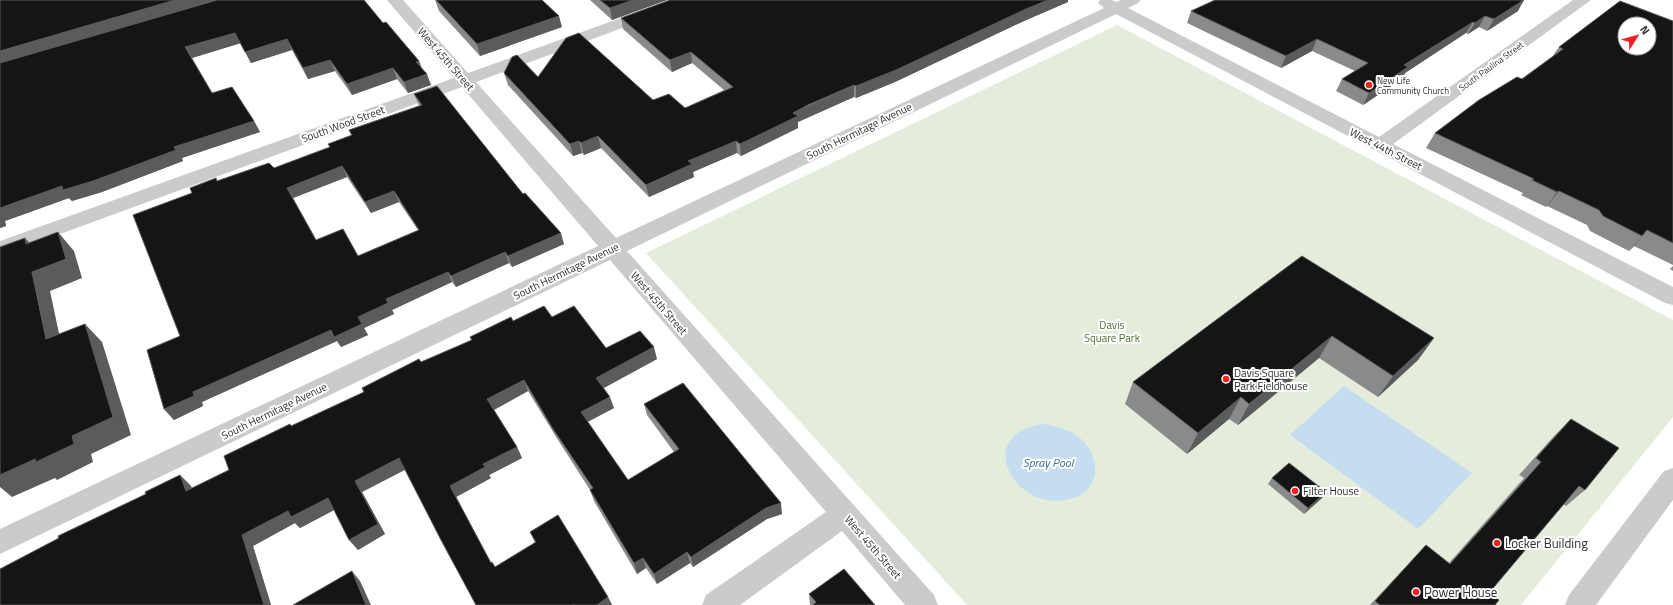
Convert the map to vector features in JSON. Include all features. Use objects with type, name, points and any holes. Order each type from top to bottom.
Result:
[{"type":"street","name":"West 45th Street","points":[[395,0],[924,605]]},
{"type":"street","name":"South Wood Street","points":[[0,249],[685,0]]},
{"type":"street","name":"South Paulina Street","points":[[1380,145],[1583,0]]},
{"type":"street","name":"West 44th Street","points":[[1116,3],[1380,145],[1673,297]]},
{"type":"street","name":"South Hermitage Avenue","points":[[0,542],[613,249],[1116,3]]},
{"type":"street","points":[[1579,605],[1673,479]]},
{"type":"street","points":[[716,605],[844,514]]},
{"type":"green space","name":"Davis Square Park","points":[[1117,25],[1673,320],[1673,417],[1521,605],[967,605],[646,253]]},
{"type":"water","points":[[1344,386],[1472,473],[1418,529],[1290,435]]},
{"type":"water","name":"Spray Pool","points":[[1045,424],[1073,433],[1081,439],[1092,454],[1095,471],[1094,479],[1084,493],[1076,497],[1055,501],[1035,496],[1020,486],[1010,472],[1005,457],[1009,442],[1022,430]]},
{"type":"building","points":[[0,0],[175,0],[0,51]]},
{"type":"building","points":[[217,0],[364,0],[383,23],[386,22],[419,61],[416,62],[427,74],[404,82],[393,68],[347,84],[330,60],[303,68],[287,39],[245,52],[235,33],[185,47],[212,93],[232,87],[254,121],[174,147],[176,150],[93,181],[63,190],[62,186],[0,208],[0,63]]},
{"type":"building","points":[[436,0],[542,0],[559,16],[477,44]]},
{"type":"building","points":[[600,0],[633,0],[610,8]]},
{"type":"building","points":[[670,0],[1048,0],[896,70],[856,86],[854,85],[808,105],[793,113],[798,116],[740,144],[736,141],[688,161],[692,164],[646,185],[598,136],[581,143],[579,141],[570,144],[504,73],[512,57],[517,55],[538,77],[566,38],[579,33],[653,100],[669,94],[685,108],[733,87],[691,52],[670,60],[621,18]]},
{"type":"building","points":[[1215,0],[1524,0],[1494,19],[1485,16],[1475,23],[1473,22],[1404,65],[1408,67],[1369,93],[1342,79],[1368,63],[1317,39],[1286,56],[1191,11]]},
{"type":"building","points":[[1620,1],[1673,21],[1673,243],[1647,230],[1642,236],[1603,216],[1599,210],[1559,191],[1557,192],[1532,180],[1534,179],[1435,133],[1479,100],[1517,77],[1522,79],[1563,49],[1559,47]]},
{"type":"building","points":[[437,86],[523,194],[525,193],[561,233],[508,256],[505,252],[451,276],[448,272],[386,299],[388,303],[358,317],[362,324],[334,337],[331,330],[193,392],[194,396],[164,409],[147,350],[180,336],[133,215],[192,193],[190,188],[216,178],[217,181],[269,163],[274,168],[330,147],[328,144],[352,135],[349,130],[422,105],[414,94]],"holes":[[[342,166],[365,202],[394,191],[419,230],[358,256],[343,229],[316,240],[287,188]]]},
{"type":"building","points":[[58,232],[66,259],[32,272],[46,339],[85,324],[113,417],[72,436],[74,444],[36,462],[35,459],[0,475],[0,247],[25,238],[26,244]]},
{"type":"building","name":"Davis Square Park Fieldhouse","points":[[1302,256],[1434,338],[1393,376],[1332,336],[1249,404],[1241,397],[1198,433],[1133,382]]},
{"type":"building","points":[[544,306],[552,317],[574,306],[606,348],[640,331],[654,347],[596,378],[610,397],[581,412],[628,480],[679,449],[644,404],[683,383],[781,503],[766,508],[691,557],[687,552],[654,574],[643,558],[634,563],[590,490],[593,488],[553,429],[524,380],[487,399],[517,447],[483,464],[485,467],[450,486],[491,563],[492,562],[495,567],[536,542],[530,532],[558,515],[608,597],[597,605],[476,605],[399,458],[355,481],[378,524],[349,540],[328,498],[291,517],[288,511],[242,535],[264,605],[0,605],[0,569],[59,538],[58,536],[146,494],[145,492],[180,475],[186,491],[229,470],[224,456],[290,424],[291,426],[364,392],[362,388],[419,359],[421,362],[472,340],[470,337],[511,317],[513,321]]},
{"type":"building","name":"Locker Building","points":[[1571,419],[1619,448],[1585,490],[1579,486],[1489,593],[1499,600],[1495,605],[1380,605],[1375,601],[1426,545],[1450,564],[1541,462],[1536,458]]},
{"type":"building","name":"Filter House","points":[[1289,463],[1326,492],[1308,508],[1272,478]]},
{"type":"building","points":[[844,569],[875,605],[813,605],[816,602],[809,594]]},
{"type":"building","points":[[352,571],[366,605],[293,605]]},
{"type":"place","name":"New Life Community Church","points":[[1369,85]]},
{"type":"place","name":"Davis Square Park Fieldhouse","points":[[1226,379]]},
{"type":"place","name":"Filter House","points":[[1295,491]]},
{"type":"place","name":"Locker Building","points":[[1497,543]]},
{"type":"place","name":"Power House","points":[[1416,592]]}]
